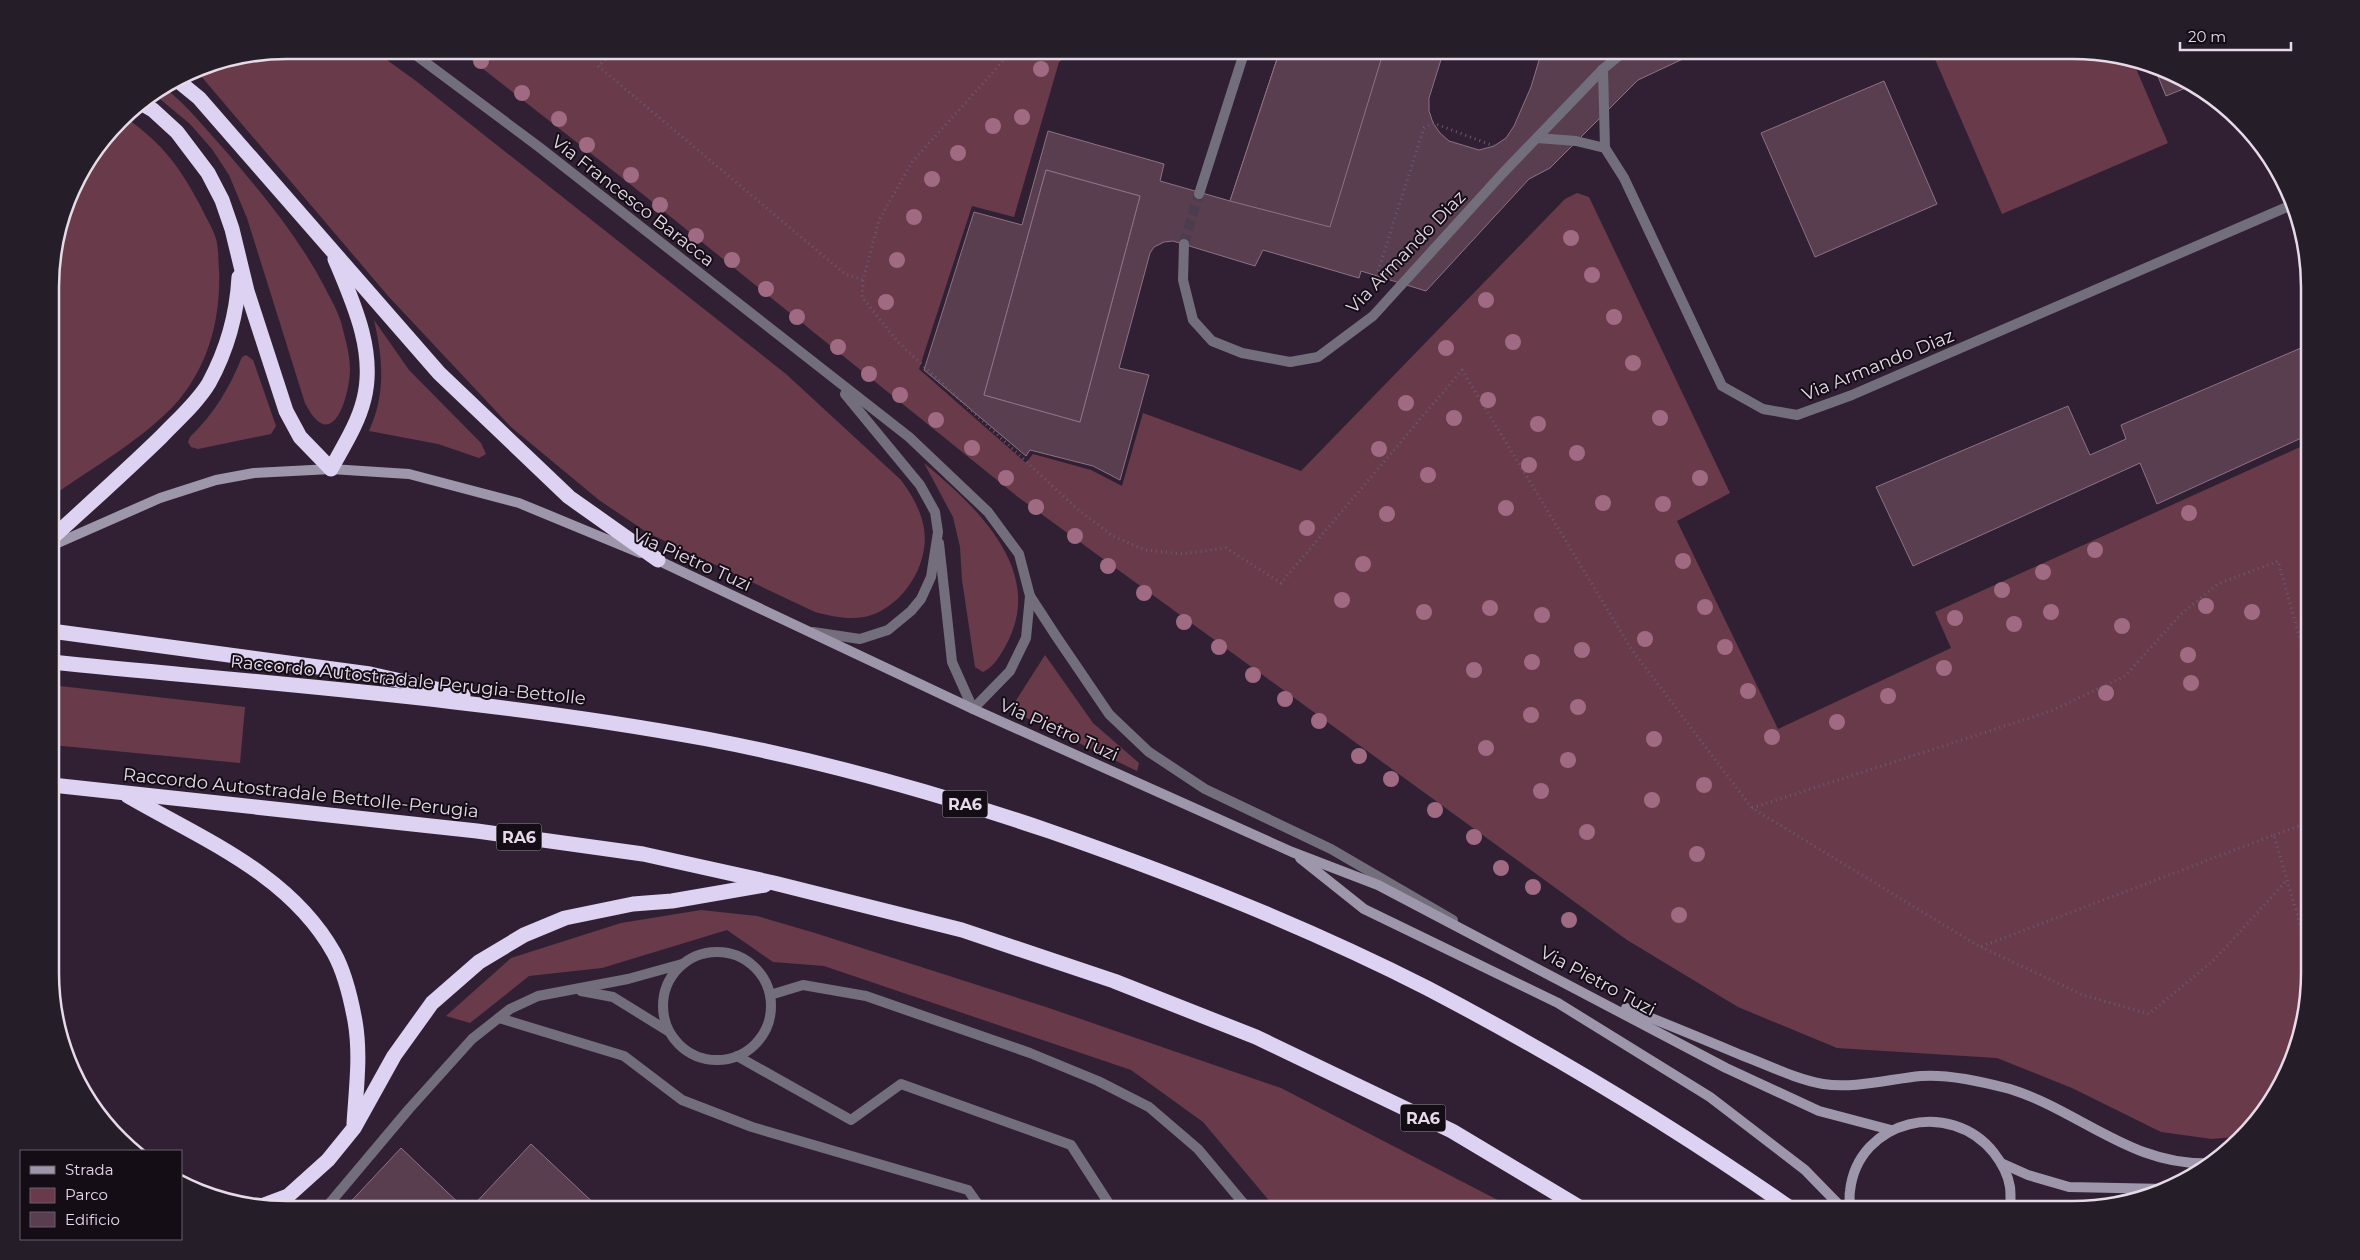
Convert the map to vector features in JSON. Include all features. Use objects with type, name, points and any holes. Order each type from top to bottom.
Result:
[{"type":"highway","points":[[182,84],[199,98],[439,373],[570,497],[658,560]]},
{"type":"highway","points":[[147,107],[177,132],[208,173],[222,200],[247,290],[286,411],[300,437],[331,469],[351,433],[364,399],[367,372],[363,334],[329,246]]},
{"type":"highway","points":[[59,531],[156,442],[187,410],[208,384],[226,347],[234,318],[239,260]]},
{"type":"highway","points":[[59,632],[370,674],[530,710]]},
{"type":"highway","name":"Raccordo Autostradale Perugia-Bettolle","points":[[59,663],[530,710],[710,740],[858,772],[992,812],[1116,854],[1218,894],[1425,987],[1652,1117],[1779,1201]]},
{"type":"highway","name":"Raccordo Autostradale Bettolle-Perugia","points":[[59,786],[477,830],[642,854],[774,883],[962,930],[1114,981],[1256,1037],[1452,1132],[1569,1201]]},
{"type":"highway","points":[[124,793],[248,864],[288,896],[315,925],[334,953],[346,982],[355,1023],[357,1066],[354,1128]]},
{"type":"highway","points":[[273,1201],[288,1196],[328,1160],[354,1128],[394,1056],[432,1004],[479,962],[524,935],[565,918],[633,904],[672,901],[774,883]]},
{"type":"main road","name":"Via Pietro Tuzi","points":[[59,542],[160,498],[216,480],[254,473],[331,469],[409,474],[519,503],[658,560],[973,709],[1292,852],[1378,885],[1576,987],[1726,1068],[1819,1111],[1891,1130]]},
{"type":"main road","name":"Via Pietro Tuzi","points":[[1292,852],[1364,909],[1558,1003],[1710,1097],[1805,1170],[1835,1201]]},
{"type":"main road","points":[[1576,987],[1784,1072],[1824,1084],[1876,1083],[1922,1076],[1970,1080],[2011,1090],[2058,1110],[2120,1144],[2158,1158],[2200,1163]]},
{"type":"main road","points":[[1850,1201],[1850,1190],[1857,1166],[1871,1145],[1891,1130],[1915,1122],[1940,1121],[1965,1128],[1986,1142],[2002,1163],[2010,1186],[2010,1201]]},
{"type":"main road","points":[[2002,1163],[2028,1175],[2069,1187],[2147,1189]]},
{"type":"street","name":"Via Francesco Baracca","points":[[421,59],[539,147],[833,380]]},
{"type":"street","points":[[1199,194],[1242,59]]},
{"type":"street","name":"Via Armando Diaz","points":[[1184,244],[1183,280],[1193,320],[1212,341],[1242,353],[1290,362],[1318,357],[1373,316],[1537,138],[1603,69],[1615,59]]},
{"type":"street","points":[[1537,138],[1576,141],[1605,148],[1603,69]]},
{"type":"street","name":"Via Armando Diaz","points":[[1605,148],[1624,178],[1722,386],[1763,409],[1797,415],[1852,395],[2287,207]]},
{"type":"street","points":[[833,380],[920,485],[935,512],[952,662],[973,709],[1010,671],[1026,638],[1030,596]]},
{"type":"street","points":[[833,380],[908,437],[988,512],[1018,554],[1030,596],[1109,714],[1148,752],[1204,789],[1331,849],[1515,955]]},
{"type":"street","points":[[809,632],[860,639],[888,630],[911,611],[921,599],[931,577],[938,532]]},
{"type":"street","points":[[332,1201],[409,1109],[472,1039],[510,1009],[538,996],[628,979],[682,964],[698,955],[716,951],[734,954],[751,964],[763,977],[770,995],[771,1012],[766,1029],[756,1043],[737,1056],[726,1060],[709,1060],[693,1054],[678,1045],[668,1031],[662,1014],[663,996],[670,978],[682,964]]},
{"type":"street","points":[[770,995],[803,985],[866,996],[1030,1053],[1098,1081],[1149,1107],[1198,1149],[1241,1201]]},
{"type":"street","points":[[575,990],[613,997],[668,1031]]},
{"type":"street","points":[[498,1018],[624,1056],[682,1100],[752,1127],[968,1190],[976,1201]]},
{"type":"street","points":[[737,1056],[851,1120],[900,1084],[1071,1145],[1107,1201]]},
{"type":"path","points":[[606,59],[598,66],[845,274],[863,280]]},
{"type":"path","points":[[1005,59],[912,162],[879,220],[863,280],[862,297],[898,343],[1076,508],[1113,536],[1145,550],[1163,552],[1182,554],[1226,548],[1281,583],[1462,370],[1632,650],[1752,808],[1980,947],[2083,995],[2149,1014],[2215,959],[2287,879]]},
{"type":"path","points":[[1377,276],[1424,128],[1433,123],[1494,146]]},
{"type":"path","points":[[1752,808],[2041,714],[2125,676],[2181,614],[2218,584],[2278,561],[2301,643]]},
{"type":"path","points":[[1980,947],[2301,825]]},
{"type":"path","points":[[2274,835],[2301,928]]},
{"type":"green space","points":[[272,59],[385,59],[416,81],[786,374],[901,480],[916,503],[923,522],[925,543],[917,571],[901,596],[890,605],[877,613],[864,617],[846,618],[815,612],[648,533],[599,500],[511,427],[389,297],[201,76],[243,63]]},
{"type":"green space","points":[[470,59],[1063,59],[1059,62],[1014,217],[972,206],[919,369],[1026,463],[1033,454],[1091,470],[1122,486],[1143,413],[1301,471],[1565,199],[1577,193],[1589,197],[1730,493],[1677,521],[1778,729],[1951,648],[1935,612],[2301,447],[2301,988],[2297,1017],[2289,1046],[2271,1087],[2254,1112],[2231,1137],[2212,1139],[2161,1132],[2072,1088],[1997,1058],[1837,1048],[1738,1007],[1627,940],[1018,497],[630,184]]},
{"type":"green space","points":[[1935,59],[2088,59],[2136,68],[2168,143],[2002,214]]},
{"type":"green space","points":[[169,92],[183,104],[230,156],[292,234],[335,307],[346,340],[350,370],[349,382],[342,407],[337,417],[330,423],[323,424],[314,418],[305,403],[247,218],[229,175],[212,149],[190,124],[159,98]]},
{"type":"green space","points":[[131,121],[161,147],[170,158],[202,209],[217,244],[219,288],[218,305],[211,339],[198,372],[189,387],[164,415],[134,441],[59,492],[59,272],[63,243],[76,200],[89,173],[106,148]]},
{"type":"green space","points":[[374,320],[409,370],[481,443],[486,454],[479,458],[438,444],[369,431],[378,404],[381,376],[381,363]]},
{"type":"green space","points":[[246,355],[253,360],[276,426],[271,434],[198,449],[191,447],[188,442],[190,437],[214,409],[227,389],[242,357]]},
{"type":"green space","points":[[924,463],[963,497],[981,517],[997,539],[1010,562],[1017,586],[1018,611],[1010,637],[996,661],[983,672],[975,667],[962,580],[960,547],[953,517]]},
{"type":"green space","points":[[1045,655],[1093,723],[1139,763],[1137,771],[1008,709],[1015,702]]},
{"type":"green space","points":[[59,686],[245,707],[240,763],[59,746]]},
{"type":"green space","points":[[701,910],[757,916],[815,933],[1046,1007],[1281,1088],[1500,1201],[1269,1201],[1203,1122],[1131,1070],[824,966],[773,962],[727,930],[602,968],[529,976],[470,1023],[446,1016],[511,958],[621,923]]},
{"type":"building","points":[[1277,59],[1441,59],[1429,98],[1429,111],[1433,123],[1449,141],[1479,150],[1494,146],[1506,138],[1514,126],[1531,87],[1539,59],[1683,59],[1638,80],[1550,168],[1529,179],[1426,291],[1361,271],[1359,278],[1263,250],[1255,266],[1173,241],[1164,242],[1154,247],[1150,253],[1119,368],[1149,375],[1120,480],[1093,466],[1030,450],[1026,456],[924,370],[974,212],[1022,225],[1048,131],[1164,164],[1160,181],[1230,201]],"holes":[[[1046,170],[1140,196],[1080,422],[984,395]]]},
{"type":"building","points":[[1277,59],[1381,59],[1330,227],[1230,201]]},
{"type":"building","points":[[2157,75],[2185,88],[2166,96]]},
{"type":"building","points":[[1884,81],[1937,204],[1815,257],[1761,133]]},
{"type":"building","points":[[1046,170],[1140,196],[1080,422],[984,395]]},
{"type":"building","points":[[2301,348],[2301,438],[2157,504],[2140,463],[1913,566],[1876,487],[2068,406],[2090,455],[2126,439],[2121,425]]},
{"type":"building","points":[[531,1144],[591,1201],[477,1201]]},
{"type":"building","points":[[401,1148],[457,1201],[351,1201]]},
{"type":"tunnel","points":[[1184,244],[1199,194]]}]
